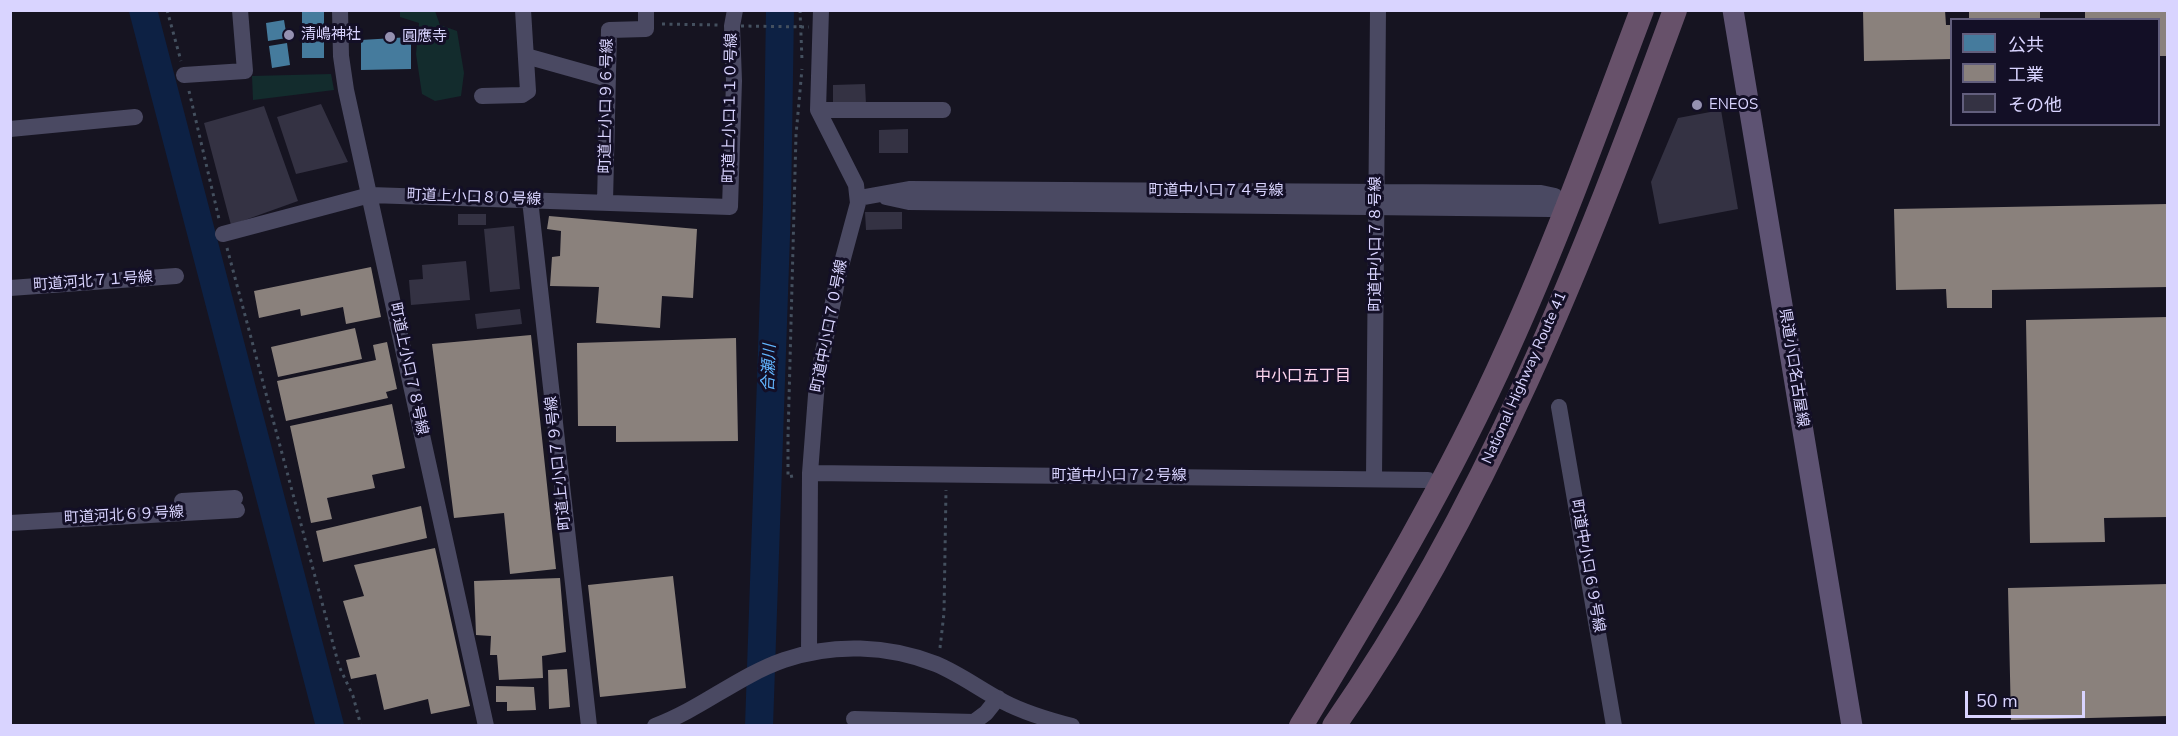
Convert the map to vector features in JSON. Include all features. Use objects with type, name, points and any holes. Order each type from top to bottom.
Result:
[{"type":"highway","name":"National Highway Route 41","points":[[1301,726],[1416,533],[1498,370],[1549,255],[1642,10]]},
{"type":"highway","name":"National Highway Route 41","points":[[1334,726],[1422,586],[1497,444],[1578,261],[1675,10]]},
{"type":"main road","name":"県道小口名古屋線","points":[[1733,10],[1852,726]]},
{"type":"street","points":[[184,75],[245,71],[240,10]]},
{"type":"street","name":"町道上小口７８号線","points":[[340,10],[342,67],[486,726]]},
{"type":"street","points":[[482,96],[522,95],[528,91],[523,10]]},
{"type":"street","points":[[821,10],[818,110],[856,185],[859,198]]},
{"type":"street","name":"町道中小口７８号線","points":[[1374,478],[1378,10]]},
{"type":"street","name":"町道上小口９６号線","points":[[605,202],[609,30],[646,29],[646,17]]},
{"type":"street","name":"町道上小口１１０号線","points":[[730,207],[736,21]]},
{"type":"street","points":[[525,56],[608,79]]},
{"type":"street","points":[[818,110],[943,110]]},
{"type":"street","points":[[10,129],[135,117]]},
{"type":"street","name":"町道上小口８０号線","points":[[223,234],[370,195],[730,207]]},
{"type":"street","name":"町道中小口７４号線","points":[[859,198],[876,195],[909,202],[1376,199],[1553,203]]},
{"type":"street","name":"町道中小口７０号線","points":[[809,653],[810,473],[817,382],[838,277],[859,198]]},
{"type":"street","name":"町道上小口７９号線","points":[[530,200],[589,726]]},
{"type":"street","name":"町道河北７１号線","points":[[10,288],[177,276]]},
{"type":"street","name":"町道中小口６９号線","points":[[1559,406],[1614,726]]},
{"type":"street","name":"町道中小口７２号線","points":[[810,473],[1428,480]]},
{"type":"street","name":"町道河北６９号線","points":[[10,512],[236,504],[10,523]]},
{"type":"street","points":[[655,726],[702,704],[785,659],[809,653],[852,648],[875,649],[936,664],[998,698],[1040,717],[1072,726]]},
{"type":"street","points":[[854,719],[974,722],[986,713],[998,698]]},
{"type":"path","points":[[167,10],[223,234],[339,666],[353,696],[361,726]]},
{"type":"path","points":[[800,10],[802,64],[796,135],[788,477],[810,473]]},
{"type":"path","points":[[646,17],[809,27]]},
{"type":"path","points":[[936,664],[944,613],[947,475]]},
{"type":"green space","points":[[400,11],[435,11],[440,25],[457,31],[464,73],[461,96],[435,101],[422,94],[416,54],[419,23],[400,17]]},
{"type":"green space","points":[[331,74],[334,90],[253,100],[252,76]]},
{"type":"building: 公共","points":[[302,10],[324,10],[324,58],[302,58]]},
{"type":"building: 公共","points":[[284,20],[287,38],[268,41],[266,23]]},
{"type":"building: 公共","points":[[411,37],[411,69],[361,70],[361,40]]},
{"type":"building: 公共","points":[[287,43],[290,65],[272,68],[269,46]]},
{"type":"building: 工業","points":[[1863,10],[1945,10],[1946,25],[1950,25],[1950,59],[1864,61]]},
{"type":"building: 工業","points":[[1969,10],[2040,10],[2040,18],[1969,18]]},
{"type":"building: 工業","points":[[2085,10],[2168,10],[2168,56],[2160,56],[2160,18],[2085,18]]},
{"type":"building: 工業","points":[[2168,204],[2168,287],[1992,290],[1992,308],[1947,308],[1946,289],[1896,290],[1894,209]]},
{"type":"building: 工業","points":[[549,216],[697,229],[693,298],[662,296],[660,328],[596,323],[599,287],[550,286],[552,257],[560,256],[561,231],[547,229]]},
{"type":"building: 工業","points":[[371,267],[381,317],[346,324],[343,307],[301,316],[300,309],[259,318],[254,291]]},
{"type":"building: 工業","points":[[2168,317],[2168,517],[2104,518],[2105,542],[2030,543],[2026,320]]},
{"type":"building: 工業","points":[[355,328],[362,359],[278,377],[271,347]]},
{"type":"building: 工業","points":[[531,335],[556,569],[510,574],[504,513],[454,518],[432,344]]},
{"type":"building: 工業","points":[[736,338],[738,441],[616,442],[616,426],[578,426],[577,343]]},
{"type":"building: 工業","points":[[387,342],[397,389],[386,392],[388,398],[286,421],[277,381],[376,360],[373,345]]},
{"type":"building: 工業","points":[[392,404],[405,468],[372,475],[375,488],[327,498],[332,519],[311,523],[290,426]]},
{"type":"building: 工業","points":[[421,506],[427,538],[323,562],[316,531]]},
{"type":"building: 工業","points":[[435,548],[470,706],[431,714],[428,699],[384,710],[376,674],[351,679],[346,660],[360,657],[343,601],[364,596],[354,565]]},
{"type":"building: 工業","points":[[673,576],[686,688],[600,697],[588,585]]},
{"type":"building: 工業","points":[[560,578],[566,652],[542,656],[543,678],[499,680],[497,655],[490,655],[491,636],[476,635],[474,581]]},
{"type":"building: 工業","points":[[2168,584],[2168,716],[2011,720],[2008,588]]},
{"type":"building: 工業","points":[[567,669],[570,707],[549,709],[548,670]]},
{"type":"building: 工業","points":[[496,686],[534,687],[536,710],[507,711],[507,702],[496,702]]},
{"type":"building: その他","points":[[865,84],[866,104],[833,105],[833,85]]},
{"type":"building: その他","points":[[321,104],[348,162],[296,174],[277,117]]},
{"type":"building: その他","points":[[264,106],[298,201],[231,225],[204,123]]},
{"type":"building: その他","points":[[1721,110],[1738,209],[1659,224],[1651,182],[1678,118]]},
{"type":"building: その他","points":[[908,129],[908,153],[879,153],[879,130]]},
{"type":"building: その他","points":[[865,212],[902,212],[902,229],[866,230]]},
{"type":"building: その他","points":[[458,214],[486,214],[486,225],[458,225]]},
{"type":"building: その他","points":[[514,226],[520,289],[490,292],[484,229]]},
{"type":"building: その他","points":[[466,261],[470,300],[411,305],[409,280],[423,279],[422,265]]},
{"type":"building: その他","points":[[520,309],[522,324],[477,329],[475,314]]},
{"type":"waterway","points":[[143,10],[330,726]]},
{"type":"waterway","name":"合瀬川","points":[[759,726],[777,207],[780,10]]},
{"type":"place","name":"清嶋神社","points":[[289,35]]},
{"type":"place","name":"圓應寺","points":[[390,37]]},
{"type":"place","name":"ENEOS","points":[[1697,105]]},
{"type":"district","name":"中小口五丁目","points":[[1303,377]]}]
